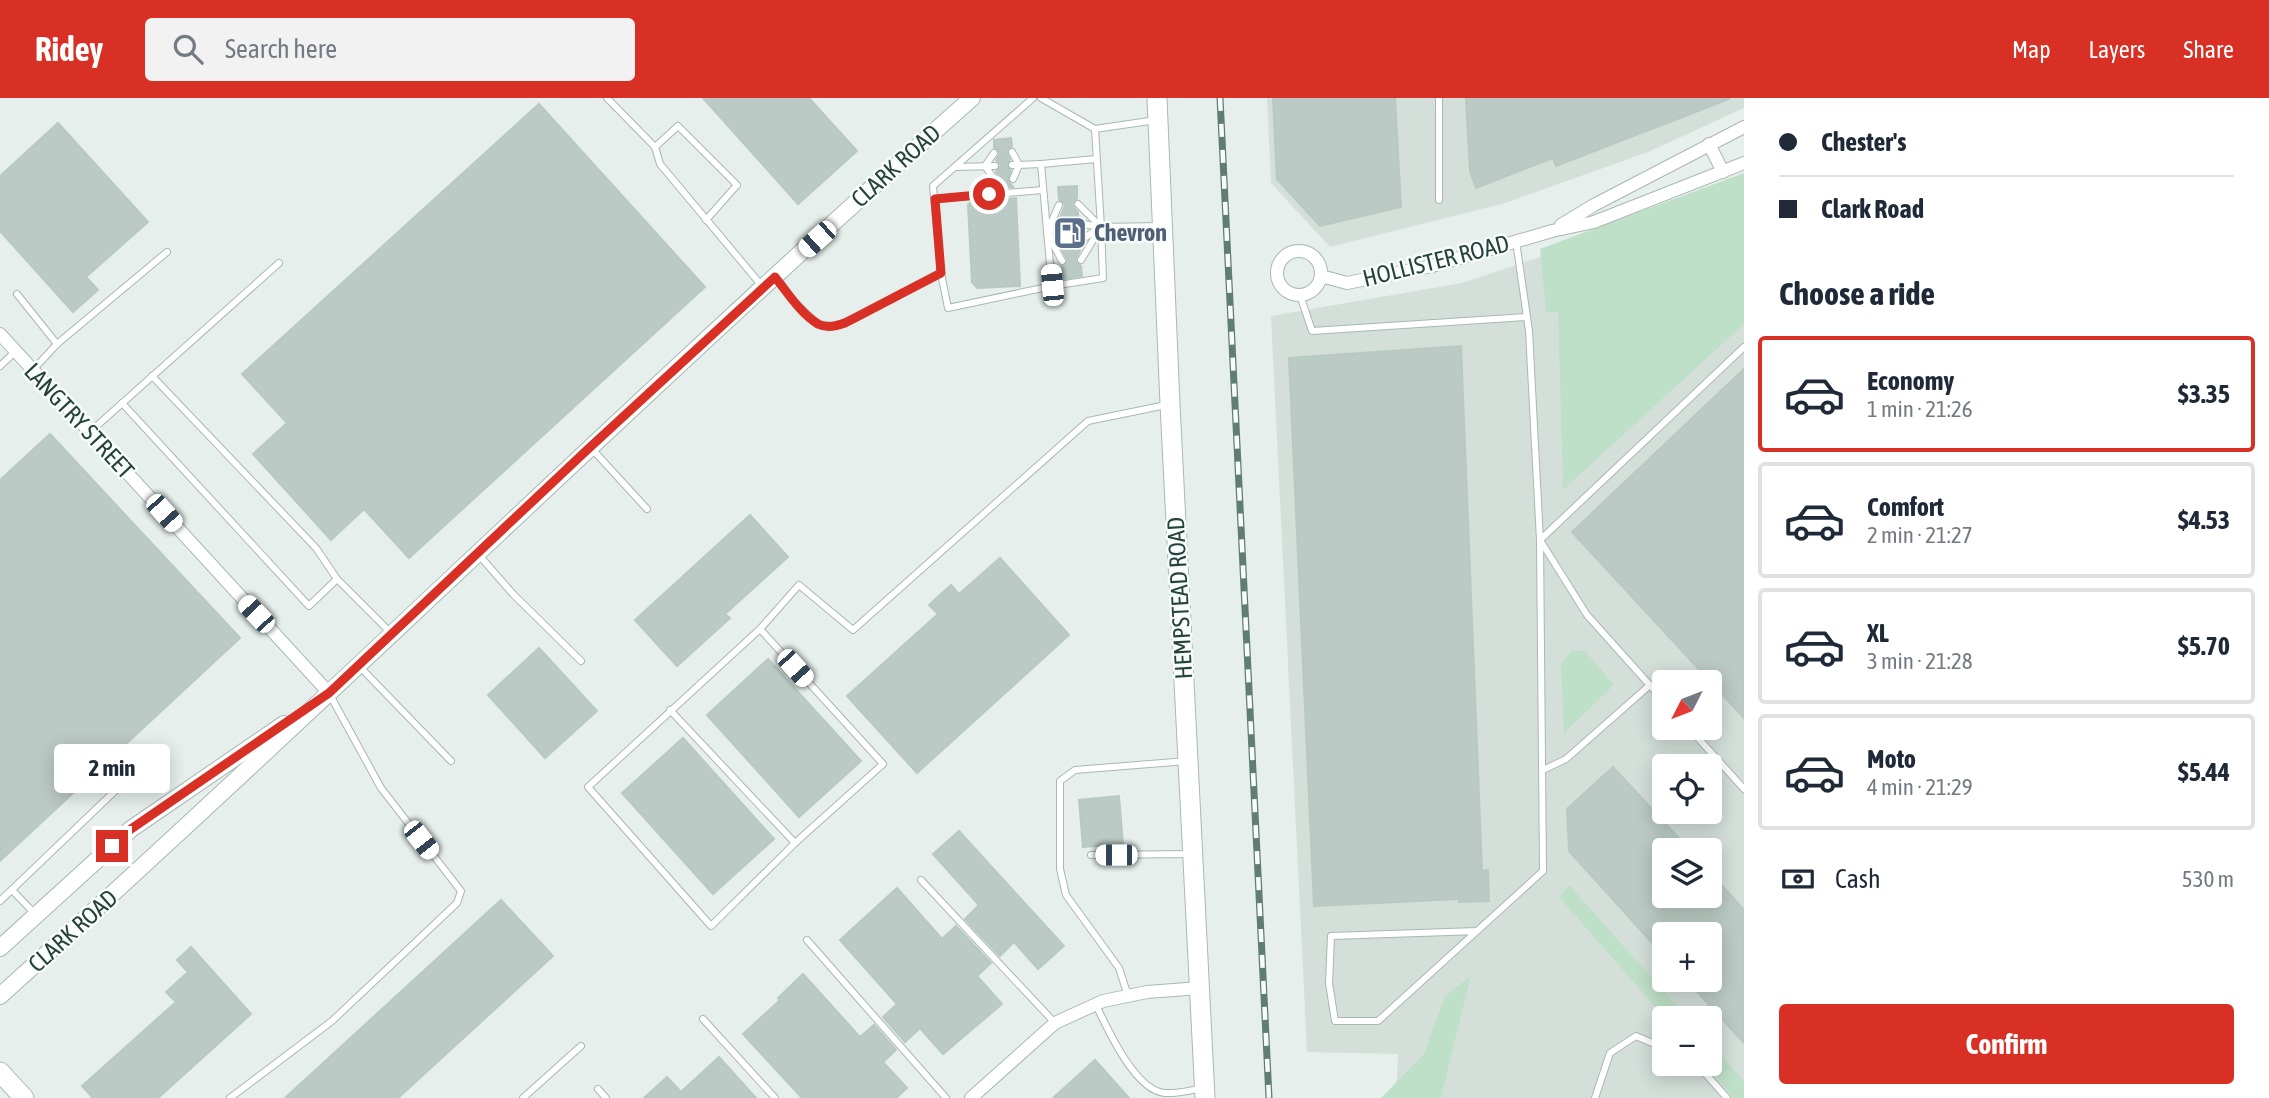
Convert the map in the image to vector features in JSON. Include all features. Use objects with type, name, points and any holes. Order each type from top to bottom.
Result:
[{"type":"main road","name":"HEMPSTEAD ROAD","points":[[1157,98],[1205,1093]]},
{"type":"main road","points":[[0,1072],[24,1098]]},
{"type":"street","name":"CLARK ROAD","points":[[0,996],[155,856],[590,447],[972,98]]},
{"type":"street","name":"HOLLISTER ROAD","points":[[1552,231],[1594,205],[1744,127]]},
{"type":"street","points":[[1709,144],[1723,172]]},
{"type":"street","name":"HOLLISTER ROAD","points":[[1321,276],[1347,283],[1432,265],[1594,222],[1744,163]]},
{"type":"street","points":[[1294,252],[1308,253],[1318,262],[1321,276],[1314,289],[1300,295],[1293,294],[1281,285],[1277,271],[1283,259],[1294,252]]},
{"type":"street","name":"LANGTRY STREET","points":[[0,334],[329,693]]},
{"type":"street","name":"CLARK ROAD","points":[[0,948],[131,829],[329,693]]},
{"type":"street","points":[[971,1098],[1055,1023],[1096,1005],[1128,996],[1166,989],[1200,988]]},
{"type":"lane","points":[[607,98],[655,147],[660,164],[706,220],[819,325],[835,326],[856,318],[941,273]]},
{"type":"lane","points":[[1033,98],[933,186],[941,273],[948,308],[1052,285],[1103,278],[1095,129]]},
{"type":"lane","points":[[1041,98],[1095,129],[1158,120]]},
{"type":"lane","points":[[1439,98],[1439,200]]},
{"type":"lane","points":[[655,147],[678,126],[737,185],[706,220]]},
{"type":"lane","points":[[1012,152],[1016,165],[1013,179]]},
{"type":"lane","points":[[985,166],[995,153]]},
{"type":"lane","points":[[1016,165],[1096,159]]},
{"type":"lane","points":[[1041,164],[1052,285]]},
{"type":"lane","points":[[985,166],[995,180]]},
{"type":"lane","points":[[955,167],[995,166]]},
{"type":"lane","points":[[935,199],[1043,190]]},
{"type":"lane","points":[[1078,204],[1101,227]]},
{"type":"lane","points":[[1047,232],[1059,205]]},
{"type":"lane","points":[[1079,223],[1101,227],[1162,226]]},
{"type":"lane","points":[[1047,232],[1060,224]]},
{"type":"lane","points":[[1080,241],[1101,227]]},
{"type":"lane","points":[[1081,260],[1101,227]]},
{"type":"lane","points":[[1047,232],[1061,242]]},
{"type":"lane","points":[[1047,232],[1062,261]]},
{"type":"lane","points":[[1477,931],[1331,936],[1329,983],[1335,1021],[1378,1021],[1477,931],[1543,871],[1540,540],[1527,317],[1516,241]]},
{"type":"lane","points":[[33,370],[57,344],[167,252]]},
{"type":"lane","points":[[90,432],[279,263]]},
{"type":"lane","points":[[17,294],[57,344]]},
{"type":"lane","points":[[1300,295],[1312,331],[1527,317]]},
{"type":"lane","points":[[1540,540],[1744,347]]},
{"type":"lane","points":[[0,366],[16,351]]},
{"type":"lane","points":[[152,376],[316,548],[337,579],[392,634]]},
{"type":"lane","points":[[122,403],[309,606],[337,579]]},
{"type":"lane","points":[[760,629],[883,764],[795,843],[711,926],[588,787],[760,629],[799,585],[853,630],[1088,421],[1170,404]]},
{"type":"lane","points":[[590,447],[647,509]]},
{"type":"lane","points":[[1540,540],[1587,615],[1652,687]]},
{"type":"lane","points":[[478,554],[513,594],[581,661]]},
{"type":"lane","points":[[358,666],[451,761]]},
{"type":"lane","points":[[1542,770],[1566,759],[1650,685]]},
{"type":"lane","points":[[230,1098],[332,1021],[457,903],[461,891],[381,788],[329,693]]},
{"type":"lane","points":[[670,710],[795,843]]},
{"type":"lane","points":[[1700,740],[1744,789]]},
{"type":"lane","points":[[1128,996],[1119,968],[1066,895],[1060,869],[1060,781],[1075,770],[1188,761]]},
{"type":"lane","points":[[0,901],[117,789]]},
{"type":"lane","points":[[1091,855],[1193,854]]},
{"type":"lane","points":[[921,880],[1055,1023]]},
{"type":"lane","points":[[12,890],[36,916]]},
{"type":"lane","points":[[807,940],[946,1098]]},
{"type":"lane","points":[[1096,1005],[1114,1043],[1143,1082],[1153,1090],[1164,1093],[1205,1093]]},
{"type":"lane","points":[[703,1019],[775,1098]]},
{"type":"lane","points":[[1595,1098],[1610,1053],[1636,1036],[1652,1043]]},
{"type":"lane","points":[[523,1098],[581,1046]]},
{"type":"lane","points":[[1708,1076],[1727,1098]]},
{"type":"lane","points":[[598,1089],[606,1098]]},
{"type":"shaded area","points":[[1267,98],[1744,98],[1744,108],[1648,152],[1502,204],[1330,247],[1271,183]]},
{"type":"shaded area","points":[[1744,182],[1744,1098],[1396,1098],[1398,1054],[1307,1052],[1271,316],[1462,283],[1675,212]]},
{"type":"green space","points":[[1744,173],[1744,324],[1563,490],[1558,312],[1546,312],[1540,249]]},
{"type":"green space","points":[[1571,651],[1585,651],[1614,685],[1564,733],[1561,663]]},
{"type":"green space","points":[[1569,885],[1652,978],[1652,992],[1665,992],[1677,1006],[1654,1006],[1559,897]]},
{"type":"green space","points":[[1471,976],[1441,1098],[1381,1098],[1424,1054],[1445,996]]},
{"type":"green space","points":[[1722,1056],[1744,1081],[1744,1098],[1734,1098],[1715,1076],[1722,1076]]},
{"type":"building","points":[[703,98],[809,98],[857,151],[798,204]]},
{"type":"building","points":[[1273,98],[1395,98],[1401,207],[1320,226],[1277,179]]},
{"type":"building","points":[[1466,98],[1729,99],[1556,166],[1553,158],[1476,188],[1470,171]]},
{"type":"building","points":[[539,104],[705,287],[409,558],[364,509],[331,540],[253,454],[287,423],[242,374]]},
{"type":"building","points":[[58,123],[148,222],[86,277],[98,290],[73,312],[0,231],[0,176]]},
{"type":"building","points":[[1011,138],[1012,146],[1006,151],[1010,160],[1006,166],[1011,170],[1008,180],[1013,187],[996,188],[1001,180],[996,172],[1001,165],[996,160],[1000,153],[994,147],[994,140]]},
{"type":"building","name":"Chevron","points":[[1077,186],[1077,198],[1072,205],[1078,212],[1073,223],[1079,229],[1079,235],[1074,241],[1080,250],[1075,261],[1081,266],[1082,276],[1063,279],[1062,267],[1068,261],[1061,248],[1067,242],[1060,230],[1066,223],[1060,218],[1065,205],[1059,199],[1058,187]]},
{"type":"building","points":[[1016,198],[1020,286],[977,288],[972,282],[968,205],[971,202]]},
{"type":"building","points":[[1461,346],[1482,871],[1488,870],[1489,901],[1459,902],[1459,899],[1314,906],[1289,358]]},
{"type":"building","points":[[1744,369],[1744,718],[1722,694],[1722,670],[1700,670],[1572,532]]},
{"type":"building","points":[[50,434],[240,638],[0,861],[0,480]]},
{"type":"building","points":[[750,515],[788,557],[725,614],[730,618],[677,666],[635,620]]},
{"type":"building","points":[[1000,558],[1069,635],[917,773],[847,696],[938,614],[929,605],[951,585],[959,594]]},
{"type":"building","points":[[539,648],[597,711],[545,758],[488,695]]},
{"type":"building","points":[[768,659],[861,761],[799,817],[707,715]]},
{"type":"building","points":[[683,738],[774,839],[713,894],[622,793]]},
{"type":"building","points":[[1613,767],[1652,809],[1652,824],[1666,824],[1679,838],[1652,838],[1652,908],[1722,908],[1722,885],[1744,910],[1744,1043],[1722,1019],[1722,1006],[1710,1006],[1697,992],[1722,992],[1722,922],[1652,922],[1652,943],[1569,851],[1567,809]]},
{"type":"building","points":[[1119,796],[1123,844],[1083,847],[1079,800]]},
{"type":"building","points":[[959,831],[1064,946],[1038,969],[1014,942],[1000,956],[965,919],[979,905],[933,854]]},
{"type":"building","points":[[897,888],[942,939],[956,926],[991,963],[977,976],[1002,1004],[943,1054],[920,1028],[905,1042],[883,1017],[897,1004],[840,940]]},
{"type":"building","points":[[501,900],[553,956],[398,1098],[285,1098]]},
{"type":"building","points":[[191,947],[251,1014],[158,1098],[93,1098],[82,1086],[176,1002],[166,992],[188,972],[177,960]]},
{"type":"building","points":[[803,974],[860,1037],[874,1025],[896,1050],[883,1062],[907,1088],[896,1098],[802,1098],[743,1034],[780,1000],[778,998]]},
{"type":"building","points":[[719,1057],[756,1098],[644,1098],[667,1077],[681,1092]]},
{"type":"building","points":[[1095,1060],[1129,1098],[1053,1098]]},
{"type":"railway","points":[[1220,98],[1269,1098]]},
{"type":"place","name":"Chevron","points":[[1070,233]]},
{"type":"route","points":[[112,846],[131,829],[329,693],[775,277],[792,300],[819,325],[835,326],[845,323],[941,273],[935,199],[989,194]]}]
